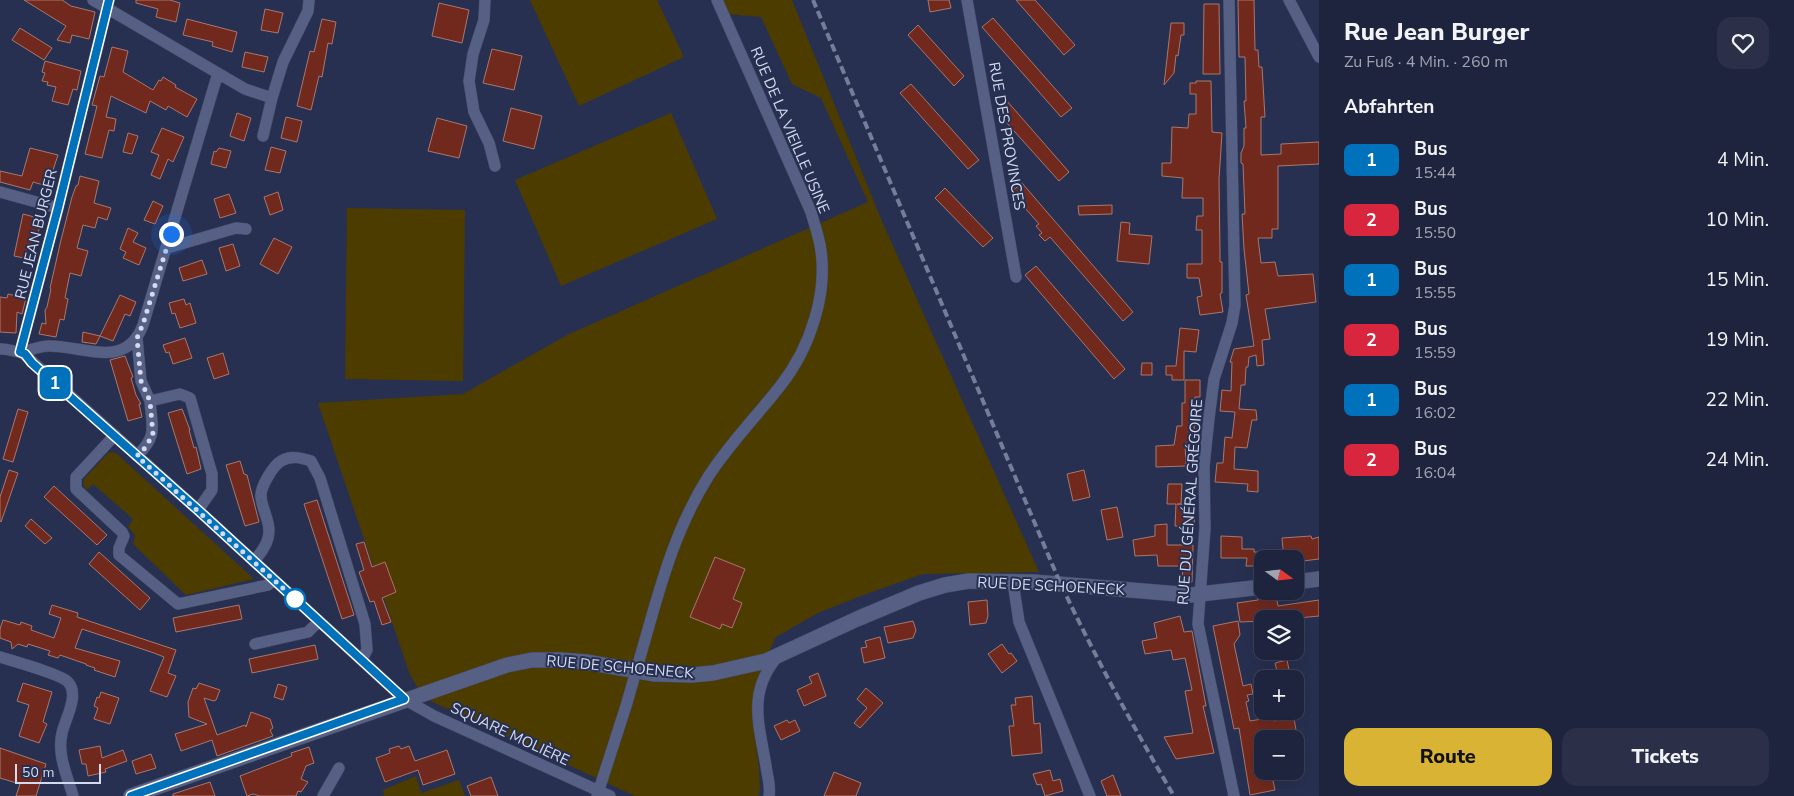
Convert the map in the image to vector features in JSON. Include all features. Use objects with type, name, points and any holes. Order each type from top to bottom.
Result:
[{"type":"main road","points":[[1304,581],[1319,579]]},
{"type":"main road","name":"RUE DE SCHOENECK","points":[[131,796],[507,664],[532,660],[586,662],[655,674],[692,675],[713,673],[766,661],[919,593],[945,585],[969,581],[1014,582],[1201,595],[1254,587]]},
{"type":"street","points":[[92,0],[108,4],[245,90],[272,98]]},
{"type":"street","points":[[263,136],[283,62],[308,11],[309,0]]},
{"type":"street","points":[[485,0],[484,20],[473,54],[468,81],[474,112],[489,143],[495,166]]},
{"type":"street","name":"RUE DE LA VIEILLE USINE","points":[[602,794],[662,578],[679,532],[691,506],[726,451],[765,405],[794,366],[810,334],[821,285],[822,265],[820,246],[810,212],[718,0]]},
{"type":"street","name":"RUE DES PROVINCES","points":[[967,0],[1016,277]]},
{"type":"street","name":"RUE DU GÉNÉRAL GRÉGOIRE","points":[[1230,0],[1235,305],[1230,332],[1214,379],[1209,418],[1204,466],[1205,528],[1198,624],[1234,796]]},
{"type":"street","points":[[1289,0],[1319,57]]},
{"type":"street","name":"RUE JEAN BURGER","points":[[20,352],[58,208],[108,4]]},
{"type":"street","points":[[20,352],[48,346],[115,352],[128,347],[137,338],[167,248],[218,73]]},
{"type":"street","points":[[0,192],[58,208]]},
{"type":"street","points":[[167,248],[236,228],[246,229]]},
{"type":"street","points":[[137,338],[141,381],[150,401],[153,435],[137,456]]},
{"type":"street","points":[[0,349],[8,348],[25,354],[404,699]]},
{"type":"street","points":[[150,401],[180,394],[190,398],[212,474],[212,490],[198,510]]},
{"type":"street","points":[[115,435],[76,477],[76,489],[122,532],[124,536],[119,548],[119,554],[178,604],[268,585],[274,580]]},
{"type":"street","points":[[254,561],[262,553],[268,538],[269,527],[260,495],[264,482],[281,461],[299,456],[311,461],[320,478],[365,624],[367,650],[362,659]]},
{"type":"street","points":[[1014,582],[1019,622],[1090,796]]},
{"type":"street","points":[[255,644],[308,632],[319,621]]},
{"type":"street","points":[[769,796],[769,783],[756,712],[757,698],[766,673],[780,655]]},
{"type":"street","points":[[1,660],[64,679],[72,688],[60,753],[74,796]]},
{"type":"street","name":"SQUARE MOLIÈRE","points":[[404,699],[442,720],[602,794]]},
{"type":"street","points":[[323,796],[339,768]]},
{"type":"shaded area","points":[[530,0],[657,0],[684,57],[579,106]]},
{"type":"shaded area","points":[[720,0],[792,0],[881,219],[1039,572],[923,574],[818,613],[776,637],[765,660],[756,688],[752,711],[759,769],[760,791],[758,796],[635,796],[424,698],[410,675],[318,403],[463,394],[567,335],[868,202],[821,98],[792,84],[761,17],[726,14]]},
{"type":"shaded area","points":[[671,113],[717,219],[561,286],[515,180]]},
{"type":"shaded area","points":[[347,208],[465,210],[463,381],[345,379]]},
{"type":"shaded area","points":[[109,452],[116,453],[254,579],[186,595],[133,544],[135,535],[128,527],[133,519],[93,484],[87,490],[83,485],[84,479]]},
{"type":"shaded area","points":[[416,776],[421,793],[459,780],[465,796],[384,796],[383,790]]},
{"type":"building","points":[[24,0],[62,0],[71,6],[95,12],[89,39],[72,35],[70,43],[57,40],[66,26]]},
{"type":"building","points":[[136,0],[170,0],[180,3],[176,22],[156,17],[158,9],[136,3]]},
{"type":"building","points":[[928,0],[949,0],[951,8],[930,12]]},
{"type":"building","points":[[1016,0],[1035,0],[1075,45],[1064,55]]},
{"type":"building","points":[[1238,0],[1254,0],[1255,50],[1258,50],[1259,67],[1262,67],[1265,117],[1261,117],[1261,155],[1281,154],[1281,144],[1319,142],[1319,164],[1278,166],[1278,229],[1272,229],[1272,238],[1258,238],[1261,263],[1275,262],[1278,276],[1313,274],[1316,302],[1265,309],[1270,339],[1262,340],[1264,365],[1257,366],[1256,355],[1249,357],[1248,367],[1246,367],[1245,385],[1241,385],[1239,409],[1256,410],[1257,420],[1252,420],[1247,448],[1235,447],[1234,469],[1258,471],[1258,492],[1247,491],[1248,484],[1215,482],[1217,463],[1223,463],[1225,437],[1232,438],[1235,412],[1220,411],[1222,390],[1231,391],[1232,362],[1230,362],[1234,349],[1254,346],[1246,295],[1249,294],[1242,214],[1245,214],[1241,153],[1244,146],[1244,128],[1246,128],[1244,101],[1246,101],[1245,57],[1239,57]]},
{"type":"building","points":[[439,3],[469,10],[462,43],[432,36]]},
{"type":"building","points":[[1204,4],[1219,4],[1220,74],[1203,74]]},
{"type":"building","points":[[265,9],[283,13],[278,33],[261,30]]},
{"type":"building","points":[[993,18],[1072,108],[1061,117],[982,27]]},
{"type":"building","points":[[187,19],[237,32],[232,52],[212,46],[213,42],[183,35]]},
{"type":"building","points":[[322,19],[336,22],[332,44],[328,43],[322,77],[319,76],[311,110],[297,106],[310,51],[314,52]]},
{"type":"building","points":[[1171,23],[1184,23],[1184,35],[1181,35],[1174,73],[1164,85]]},
{"type":"building","points":[[918,25],[964,76],[954,86],[908,35]]},
{"type":"building","points":[[20,28],[52,48],[44,60],[12,40]]},
{"type":"building","points":[[112,47],[128,51],[123,72],[153,90],[163,77],[176,85],[175,87],[197,99],[187,117],[168,106],[166,110],[150,101],[146,113],[111,96],[106,117],[116,119],[114,131],[109,130],[102,158],[85,154],[97,106],[92,105],[100,76],[104,77]]},
{"type":"building","points":[[492,49],[522,56],[514,90],[483,83]]},
{"type":"building","points":[[245,52],[268,57],[264,72],[242,67]]},
{"type":"building","points":[[45,61],[81,71],[77,90],[73,89],[68,105],[52,101],[56,87],[47,85],[48,82],[42,81],[45,73],[42,72]]},
{"type":"building","points":[[1196,81],[1211,81],[1212,132],[1222,133],[1219,179],[1220,262],[1222,262],[1222,293],[1220,294],[1223,312],[1200,315],[1197,297],[1202,296],[1199,278],[1187,278],[1187,264],[1202,264],[1202,230],[1196,230],[1197,216],[1203,216],[1203,198],[1182,198],[1183,178],[1162,176],[1162,163],[1171,163],[1172,127],[1188,128],[1189,114],[1196,114],[1196,94],[1190,94],[1190,83],[1196,83]]},
{"type":"building","points":[[911,84],[979,160],[968,169],[900,93]]},
{"type":"building","points":[[1007,101],[1069,172],[1059,181],[996,111]]},
{"type":"building","points":[[511,108],[542,116],[534,149],[503,141]]},
{"type":"building","points":[[237,113],[251,118],[244,141],[230,136]]},
{"type":"building","points":[[286,117],[302,121],[297,142],[281,138]]},
{"type":"building","points":[[437,118],[467,126],[459,158],[428,151]]},
{"type":"building","points":[[162,128],[184,137],[173,162],[168,159],[160,179],[151,175],[159,155],[151,152]]},
{"type":"building","points":[[128,133],[138,136],[132,154],[123,152]]},
{"type":"building","points":[[271,147],[286,151],[280,173],[265,170]]},
{"type":"building","points":[[30,148],[58,155],[50,187],[33,182],[30,190],[0,182],[0,171],[22,176]]},
{"type":"building","points":[[219,148],[231,151],[226,168],[211,164],[214,151],[216,152]]},
{"type":"building","points":[[80,176],[99,181],[94,203],[111,208],[107,220],[98,217],[95,228],[83,225],[77,248],[88,251],[81,276],[70,273],[65,298],[68,299],[64,320],[60,319],[56,337],[39,334],[42,323],[46,324],[45,310],[61,240],[72,197]]},
{"type":"building","points":[[1022,183],[1133,312],[1123,321],[1050,237],[1045,241],[1039,235],[1042,233],[1036,226],[1039,224],[1011,192]]},
{"type":"building","points":[[945,188],[993,238],[983,247],[935,198]]},
{"type":"building","points":[[278,192],[283,210],[270,215],[264,197]]},
{"type":"building","points":[[229,194],[236,213],[220,218],[214,199]]},
{"type":"building","points":[[153,201],[163,206],[155,224],[144,220]]},
{"type":"building","points":[[1112,205],[1112,214],[1079,215],[1078,206]]},
{"type":"building","points":[[23,214],[42,219],[31,257],[24,256],[24,258],[14,256]]},
{"type":"building","points":[[1121,222],[1130,223],[1129,234],[1152,236],[1149,264],[1117,261]]},
{"type":"building","points":[[128,228],[138,233],[133,242],[146,248],[139,265],[123,258],[126,252],[120,249]]},
{"type":"building","points":[[274,238],[292,247],[278,274],[260,264]]},
{"type":"building","points":[[233,244],[240,266],[226,271],[219,248]]},
{"type":"building","points":[[202,260],[207,274],[183,281],[179,268]]},
{"type":"building","points":[[1036,266],[1125,369],[1114,379],[1025,275]]},
{"type":"building","points":[[8,294],[26,298],[22,314],[17,312],[16,333],[0,332],[0,297],[7,298]]},
{"type":"building","points":[[120,295],[136,302],[130,316],[125,314],[113,341],[100,336]]},
{"type":"building","points":[[184,299],[186,305],[190,303],[196,323],[180,328],[175,313],[172,314],[169,303]]},
{"type":"building","points":[[1180,328],[1199,330],[1196,352],[1184,351],[1184,380],[1172,380],[1172,375],[1166,375],[1166,366],[1176,366]]},
{"type":"building","points":[[83,332],[100,336],[96,344],[82,342]]},
{"type":"building","points":[[185,338],[192,358],[173,364],[169,352],[166,353],[163,345]]},
{"type":"building","points":[[223,353],[229,374],[214,379],[207,358]]},
{"type":"building","points":[[125,356],[133,377],[131,378],[136,395],[141,404],[139,404],[142,417],[128,421],[110,360]]},
{"type":"building","points":[[1142,363],[1152,363],[1152,375],[1141,375]]},
{"type":"building","points":[[1185,380],[1200,380],[1200,397],[1195,397],[1194,442],[1190,444],[1185,443],[1186,466],[1156,467],[1156,446],[1174,445],[1177,426],[1182,426]]},
{"type":"building","points":[[18,409],[28,412],[13,462],[3,459]]},
{"type":"building","points":[[182,409],[194,448],[196,447],[201,469],[187,474],[168,413]]},
{"type":"building","points":[[240,461],[244,474],[247,475],[259,522],[245,526],[226,465]]},
{"type":"building","points":[[9,470],[18,473],[1,522],[0,497]]},
{"type":"building","points":[[1084,470],[1090,497],[1073,501],[1067,474]]},
{"type":"building","points":[[1168,484],[1182,484],[1181,504],[1177,504],[1195,505],[1194,527],[1175,526],[1176,504],[1167,504]]},
{"type":"building","points":[[54,486],[107,535],[97,545],[44,497]]},
{"type":"building","points":[[317,500],[354,615],[342,619],[304,504]]},
{"type":"building","points":[[1117,507],[1123,537],[1107,540],[1101,510]]},
{"type":"building","points":[[31,519],[52,538],[45,544],[25,526]]},
{"type":"building","points":[[1167,524],[1167,545],[1193,545],[1192,582],[1182,582],[1183,566],[1158,566],[1157,555],[1135,556],[1133,540],[1155,536],[1155,525]]},
{"type":"building","points":[[1221,536],[1242,537],[1242,549],[1254,549],[1254,566],[1246,566],[1247,558],[1221,558]]},
{"type":"building","points":[[1311,536],[1312,539],[1319,537],[1319,559],[1304,561],[1304,550],[1283,550],[1282,538]]},
{"type":"building","points":[[364,542],[372,567],[385,562],[396,592],[382,598],[391,622],[382,625],[374,601],[370,602],[359,572],[364,570],[356,544]]},
{"type":"building","points":[[99,552],[150,598],[140,610],[89,564]]},
{"type":"building","points":[[715,557],[745,569],[733,599],[742,603],[732,628],[722,624],[720,629],[690,617]]},
{"type":"building","points":[[987,600],[988,616],[986,623],[970,625],[968,602]]},
{"type":"building","points":[[1277,600],[1278,606],[1319,600],[1319,616],[1304,617],[1304,610],[1254,610],[1254,621],[1240,622],[1237,603]]},
{"type":"building","points":[[52,605],[78,613],[77,617],[176,650],[168,673],[176,676],[167,697],[150,691],[164,657],[154,653],[82,629],[75,648],[120,661],[115,677],[60,655],[58,658],[48,655],[50,651],[28,644],[27,647],[18,644],[12,649],[11,642],[0,638],[3,620],[20,625],[21,622],[32,626],[31,630],[54,638],[61,618],[49,614]]},
{"type":"building","points":[[239,605],[242,619],[176,632],[173,618]]},
{"type":"building","points":[[1180,616],[1184,632],[1192,631],[1206,706],[1203,706],[1214,753],[1176,759],[1164,737],[1193,733],[1185,691],[1192,690],[1185,658],[1173,660],[1171,650],[1145,654],[1142,641],[1157,638],[1154,623]]},
{"type":"building","points":[[913,621],[916,630],[913,638],[888,643],[884,627]]},
{"type":"building","points":[[1238,621],[1240,635],[1234,644],[1243,686],[1251,684],[1253,694],[1247,695],[1249,701],[1246,702],[1250,721],[1294,720],[1296,730],[1254,730],[1254,780],[1273,780],[1275,790],[1250,795],[1239,728],[1234,729],[1213,626]]},
{"type":"building","points":[[880,637],[885,658],[864,663],[861,648],[867,647],[865,641]]},
{"type":"building","points":[[1002,644],[1017,661],[1002,673],[988,654]]},
{"type":"building","points":[[315,645],[318,659],[252,673],[249,659]]},
{"type":"building","points":[[1287,660],[1289,670],[1277,670],[1275,663]]},
{"type":"building","points":[[818,673],[826,696],[804,706],[797,690],[812,683],[809,677]]},
{"type":"building","points":[[23,683],[52,692],[43,722],[47,724],[39,743],[19,736],[29,705],[17,701]]},
{"type":"building","points":[[199,683],[220,690],[214,701],[204,698],[217,735],[245,725],[246,727],[251,712],[270,719],[273,728],[270,730],[273,736],[217,756],[212,740],[181,751],[175,734],[207,724],[189,717],[188,702],[193,688],[196,689]]},
{"type":"building","points":[[278,684],[287,687],[283,700],[274,697]]},
{"type":"building","points":[[866,688],[883,703],[860,728],[854,723],[867,708],[857,699]]},
{"type":"building","points":[[101,692],[119,698],[110,724],[94,719],[98,708],[94,706]]},
{"type":"building","points":[[1032,696],[1034,724],[1040,723],[1042,753],[1012,756],[1009,726],[1014,726],[1011,705],[1016,705],[1015,698]]},
{"type":"building","points":[[787,720],[789,723],[795,720],[800,731],[781,740],[774,726]]},
{"type":"building","points":[[100,746],[102,758],[123,750],[127,761],[105,769],[106,772],[88,776],[86,764],[82,764],[79,750]]},
{"type":"building","points":[[399,746],[401,749],[409,746],[415,761],[447,750],[455,774],[423,785],[418,770],[385,782],[376,758],[390,753],[389,749]]},
{"type":"building","points":[[309,747],[314,763],[306,766],[301,779],[308,782],[301,792],[298,791],[296,796],[260,796],[253,794],[247,796],[240,776],[292,756],[291,753]]},
{"type":"building","points":[[0,748],[46,764],[36,796],[16,796],[20,784],[0,778]]},
{"type":"building","points":[[151,754],[156,768],[136,774],[132,761]]},
{"type":"building","points":[[1050,770],[1053,781],[1060,779],[1063,791],[1045,796],[1041,784],[1037,785],[1033,774]]},
{"type":"building","points":[[834,772],[861,783],[856,796],[824,796]]},
{"type":"building","points":[[1113,775],[1121,796],[1107,796],[1101,781]]},
{"type":"building","points":[[491,777],[498,796],[471,796],[467,786]]},
{"type":"building","points":[[210,782],[215,796],[173,796],[173,794]]},
{"type":"railway","points":[[813,0],[1058,578],[1113,688],[1174,796]]},
{"type":"bus line","name":"1","points":[[109,0],[58,208],[20,352],[25,354],[32,363],[198,510],[404,699],[344,722],[131,796]]},
{"type":"route","points":[[171,234],[141,331],[137,338],[141,381],[150,401],[153,435],[137,456],[295,599]]}]
